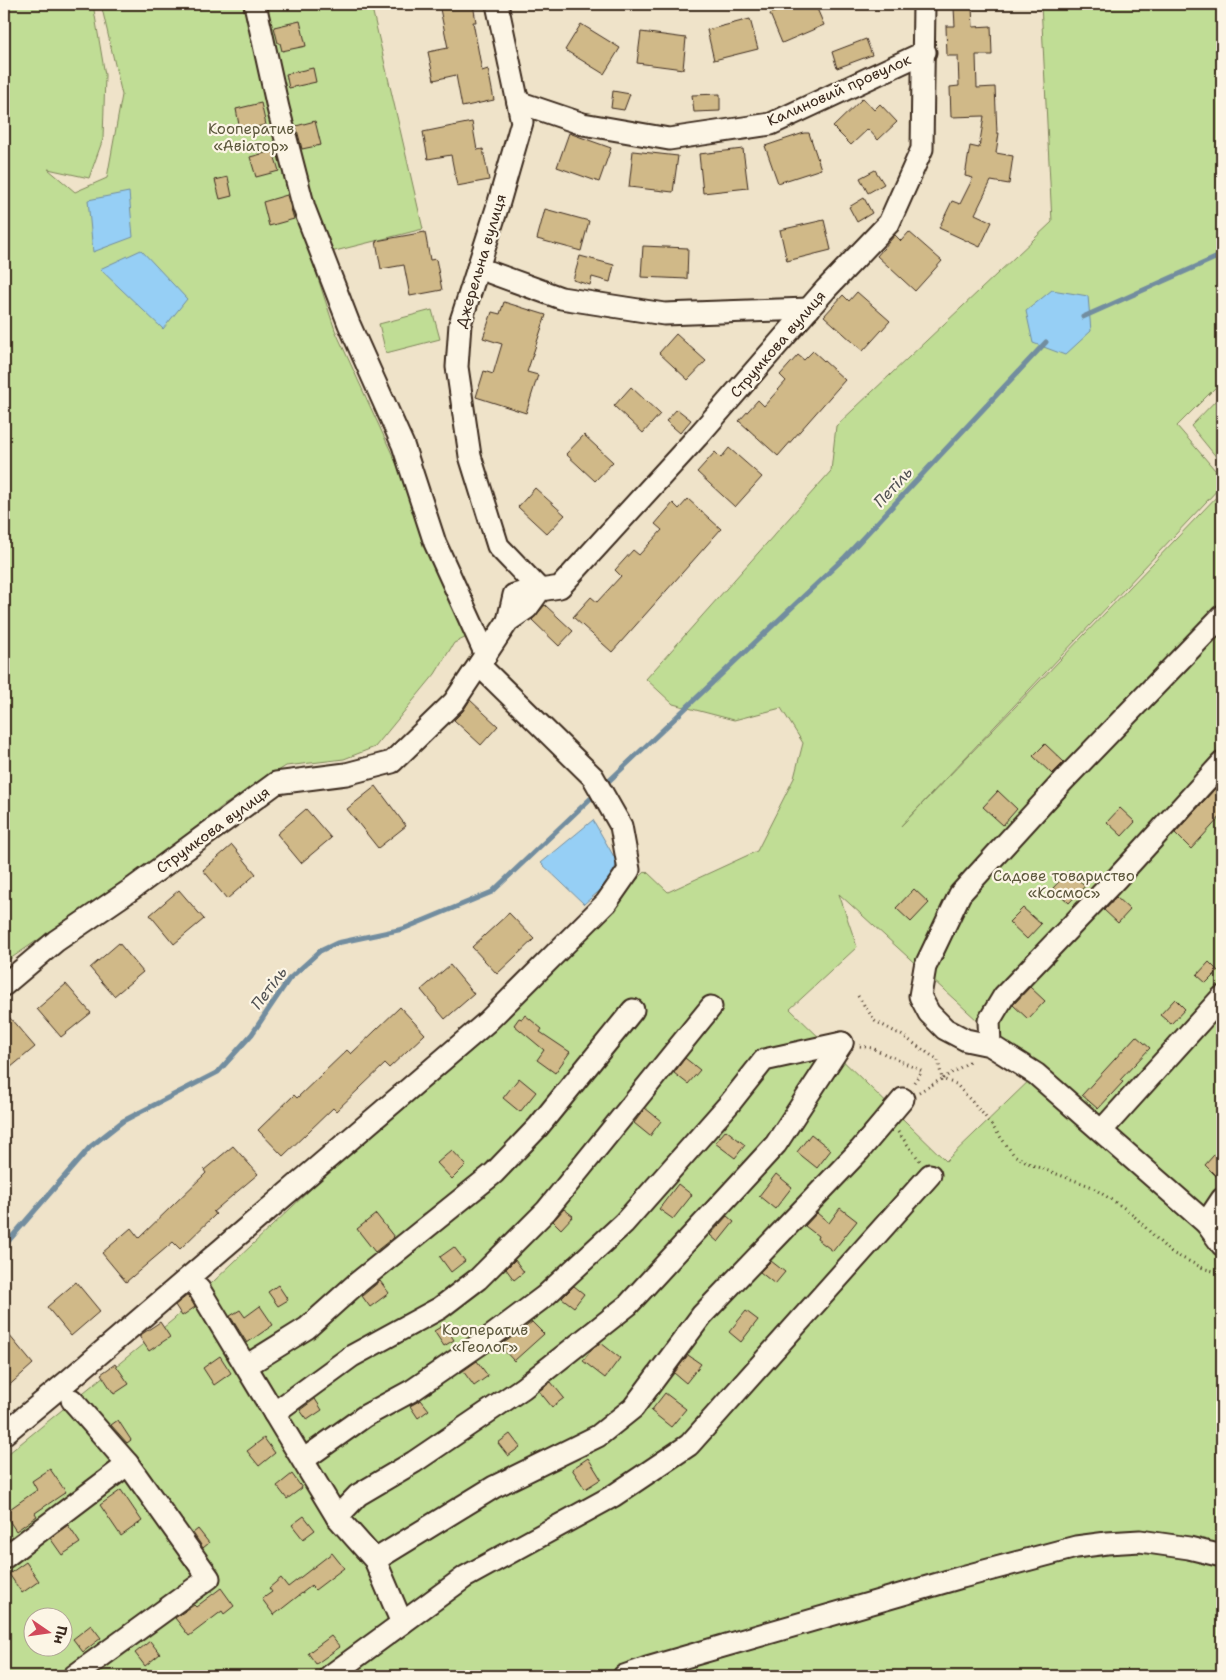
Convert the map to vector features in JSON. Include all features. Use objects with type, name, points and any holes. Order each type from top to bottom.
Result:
[{"type":"street","points":[[4,1434],[487,1022],[606,903],[629,870],[621,826],[593,777],[482,660],[435,543],[402,445],[349,324],[304,208],[278,108],[255,4]]},
{"type":"street","name":"Джерельна вулиця","points":[[497,4],[522,122],[460,324],[457,367],[470,456],[498,546],[539,589]]},
{"type":"street","name":"Струмкова вулиця","points":[[4,985],[56,941],[132,889],[276,783],[346,774],[392,762],[454,702],[508,621],[527,608],[539,589],[560,587],[697,437],[809,308],[889,223],[922,149],[924,4]]},
{"type":"street","name":"Калиновий провулок","points":[[518,102],[584,124],[668,139],[771,124],[924,52]]},
{"type":"street","points":[[478,268],[560,298],[664,314],[809,308]]},
{"type":"street","points":[[1222,616],[1064,780],[960,894],[925,966],[920,996],[929,1013],[945,1029],[966,1040],[990,1045],[1036,1074],[1206,1222],[1222,1245]]},
{"type":"street","points":[[990,1045],[989,1020],[1004,996],[1117,878],[1222,763]]},
{"type":"street","points":[[1102,1130],[1222,997]]},
{"type":"street","points":[[274,1413],[352,1356],[440,1308],[478,1279],[546,1210],[711,1007]]},
{"type":"street","points":[[246,1366],[306,1328],[356,1284],[494,1173],[538,1127],[633,1010]]},
{"type":"street","points":[[303,1460],[366,1416],[413,1390],[493,1335],[545,1296],[624,1222],[730,1103],[764,1060],[842,1043],[776,1144],[628,1305],[523,1388],[414,1462],[358,1495],[337,1517]]},
{"type":"street","points":[[375,1560],[494,1487],[598,1436],[633,1408],[702,1315],[860,1150],[902,1099]]},
{"type":"street","points":[[330,1676],[465,1577],[613,1496],[689,1445],[930,1175]]},
{"type":"street","points":[[1206,1222],[1222,1199]]},
{"type":"street","points":[[199,1289],[337,1517],[375,1560],[402,1623]]},
{"type":"street","points":[[72,1400],[128,1464],[209,1578],[74,1676]]},
{"type":"street","points":[[4,1558],[128,1464]]},
{"type":"street","points":[[624,1676],[924,1588],[1076,1547],[1140,1541],[1189,1548],[1222,1556]]},
{"type":"path","points":[[858,996],[875,1021],[904,1036],[938,1060],[942,1079]]},
{"type":"path","points":[[902,1099],[942,1079],[977,1057],[990,1045]]},
{"type":"path","points":[[942,1079],[956,1084],[984,1115],[1014,1155],[1032,1165],[1090,1186],[1129,1211],[1170,1252],[1205,1269],[1222,1274]]},
{"type":"green space","name":"Кооператив «Авіатор»","points":[[4,4],[93,4],[105,75],[103,139],[89,178],[48,169],[75,192],[107,178],[122,95],[101,4],[371,4],[423,229],[311,257],[335,330],[398,467],[467,637],[454,643],[435,674],[375,747],[344,759],[286,766],[224,805],[145,867],[4,963]]},
{"type":"green space","points":[[1041,4],[1222,4],[1222,381],[1177,426],[1222,478],[1222,485],[900,827],[1222,491],[1222,1676],[4,1676],[4,1457],[174,1319],[646,871],[668,892],[757,851],[794,778],[803,743],[781,708],[734,720],[673,704],[646,679],[831,471],[836,426],[1052,222]],"holes":[[[839,894],[1036,1074],[946,1161],[790,1009],[857,947]]]},
{"type":"green space","points":[[432,310],[440,339],[386,353],[379,324]]},
{"type":"green space","points":[[1222,394],[1222,464],[1191,426]]},
{"type":"water","points":[[129,192],[133,237],[93,252],[88,200]]},
{"type":"water","points":[[141,250],[187,299],[163,329],[100,269]]},
{"type":"water","points":[[1052,290],[1088,296],[1091,331],[1065,355],[1033,343],[1026,311]]},
{"type":"water","points":[[593,820],[617,862],[610,882],[584,904],[541,863]]},
{"type":"building","points":[[439,4],[473,4],[476,22],[473,22],[482,71],[488,69],[494,100],[462,107],[456,75],[434,80],[428,52],[448,48]]},
{"type":"building","points":[[794,4],[815,4],[824,25],[782,43],[770,14]]},
{"type":"building","points":[[972,7],[973,27],[991,26],[992,55],[976,55],[977,88],[995,87],[997,133],[999,133],[996,153],[1013,156],[1009,184],[991,181],[975,214],[992,222],[980,247],[939,228],[952,201],[960,204],[973,178],[965,176],[970,146],[979,148],[984,116],[951,117],[950,87],[959,86],[958,56],[947,56],[946,26],[955,26],[954,8]]},
{"type":"building","points":[[750,19],[758,49],[714,60],[707,30]]},
{"type":"building","points":[[300,21],[306,46],[282,51],[274,27]]},
{"type":"building","points":[[581,24],[620,48],[604,74],[565,50]]},
{"type":"building","points":[[641,32],[686,38],[683,69],[637,63]]},
{"type":"building","points":[[866,39],[872,55],[837,68],[832,52]]},
{"type":"building","points":[[313,68],[316,82],[289,88],[286,74]]},
{"type":"building","points":[[613,91],[630,94],[624,110],[611,108]]},
{"type":"building","points":[[720,94],[720,111],[694,112],[692,95]]},
{"type":"building","points":[[863,98],[874,110],[880,104],[897,122],[878,140],[868,129],[851,145],[833,127]]},
{"type":"building","points":[[261,103],[266,125],[240,130],[236,109]]},
{"type":"building","points":[[315,121],[321,145],[302,149],[296,126]]},
{"type":"building","points":[[472,122],[477,150],[483,149],[489,180],[457,186],[451,155],[428,159],[423,132]]},
{"type":"building","points":[[569,133],[611,148],[599,182],[557,167]]},
{"type":"building","points":[[809,133],[821,169],[778,183],[765,146]]},
{"type":"building","points":[[743,149],[748,188],[703,193],[699,154]]},
{"type":"building","points":[[273,151],[279,171],[256,177],[250,157]]},
{"type":"building","points":[[633,151],[678,156],[673,192],[629,187]]},
{"type":"building","points":[[875,170],[884,184],[868,193],[860,178]]},
{"type":"building","points":[[228,177],[232,196],[220,199],[215,180]]},
{"type":"building","points":[[287,195],[294,219],[269,226],[263,202]]},
{"type":"building","points":[[864,198],[872,213],[857,222],[849,207]]},
{"type":"building","points":[[545,209],[589,221],[581,251],[537,239]]},
{"type":"building","points":[[824,220],[831,250],[787,261],[780,230]]},
{"type":"building","points":[[425,232],[430,260],[436,259],[442,290],[410,296],[404,265],[381,269],[376,241]]},
{"type":"building","points":[[909,232],[942,261],[915,291],[877,256],[895,235],[901,241]]},
{"type":"building","points":[[643,246],[688,248],[687,279],[641,277]]},
{"type":"building","points":[[580,256],[614,265],[610,282],[592,277],[590,285],[573,280]]},
{"type":"building","points":[[857,292],[890,321],[863,351],[824,316],[843,295],[849,301]]},
{"type":"building","points":[[504,302],[546,315],[527,372],[538,375],[526,413],[476,397],[484,371],[493,374],[502,344],[483,338],[492,312],[500,314]]},
{"type":"building","points":[[676,334],[706,361],[688,380],[659,353]]},
{"type":"building","points":[[813,351],[845,380],[778,456],[739,421],[758,400],[764,406],[786,381],[780,375],[798,355],[804,360]]},
{"type":"building","points":[[631,387],[660,414],[643,433],[614,406]]},
{"type":"building","points":[[677,409],[691,420],[680,433],[666,421]]},
{"type":"building","points":[[584,435],[613,462],[595,481],[566,454]]},
{"type":"building","points":[[729,448],[762,477],[735,507],[697,472],[715,452],[721,458]]},
{"type":"building","points":[[535,488],[565,515],[547,534],[518,507]]},
{"type":"building","points":[[688,499],[721,529],[612,652],[573,617],[591,597],[597,602],[621,576],[615,570],[633,550],[639,555],[662,530],[655,524],[673,503],[679,509]]},
{"type":"building","points":[[545,605],[573,631],[559,646],[532,620]]},
{"type":"building","points":[[470,700],[498,726],[481,745],[454,720]]},
{"type":"building","points":[[1045,744],[1064,762],[1052,774],[1033,756]]},
{"type":"building","points":[[1222,781],[1222,815],[1191,849],[1175,833]]},
{"type":"building","points":[[376,786],[406,826],[378,848],[347,809]]},
{"type":"building","points":[[998,791],[1017,809],[1003,825],[983,807]]},
{"type":"building","points":[[1120,808],[1135,822],[1122,836],[1107,822]]},
{"type":"building","points":[[306,809],[331,838],[301,863],[277,834]]},
{"type":"building","points":[[232,845],[256,874],[227,899],[203,870]]},
{"type":"building","points":[[1069,871],[1085,886],[1069,903],[1053,888]]},
{"type":"building","points":[[914,889],[929,903],[911,922],[896,908]]},
{"type":"building","points":[[179,890],[204,919],[174,944],[150,915]]},
{"type":"building","points":[[1116,897],[1130,910],[1118,923],[1104,910]]},
{"type":"building","points":[[1023,908],[1041,924],[1027,939],[1009,922]]},
{"type":"building","points":[[509,913],[534,939],[497,974],[472,947]]},
{"type":"building","points":[[119,943],[143,972],[114,996],[90,968]]},
{"type":"building","points":[[1209,962],[1218,971],[1206,983],[1197,975]]},
{"type":"building","points":[[450,965],[474,994],[445,1019],[421,990]]},
{"type":"building","points":[[66,984],[91,1013],[61,1037],[37,1009]]},
{"type":"building","points":[[1030,987],[1045,1001],[1028,1019],[1013,1005]]},
{"type":"building","points":[[1175,999],[1185,1009],[1171,1024],[1160,1015]]},
{"type":"building","points":[[400,1007],[425,1034],[389,1068],[385,1064],[336,1111],[333,1108],[283,1156],[258,1130],[294,1095],[297,1098],[347,1050],[351,1054]]},
{"type":"building","points":[[4,1011],[35,1047],[4,1073]]},
{"type":"building","points":[[525,1015],[542,1029],[540,1032],[570,1052],[555,1073],[537,1060],[544,1050],[514,1025],[519,1018],[522,1019]]},
{"type":"building","points":[[1136,1036],[1150,1048],[1120,1080],[1123,1082],[1098,1109],[1082,1095]]},
{"type":"building","points":[[685,1058],[700,1070],[688,1084],[674,1073]]},
{"type":"building","points":[[519,1078],[536,1092],[520,1112],[503,1098]]},
{"type":"building","points":[[645,1108],[661,1121],[650,1136],[634,1123]]},
{"type":"building","points":[[726,1130],[745,1145],[735,1158],[715,1143]]},
{"type":"building","points":[[811,1134],[831,1150],[817,1168],[797,1152]]},
{"type":"building","points":[[233,1146],[258,1174],[213,1212],[216,1214],[180,1249],[173,1242],[126,1282],[102,1253],[131,1228],[139,1238],[206,1173],[204,1170]]},
{"type":"building","points":[[1222,1146],[1222,1182],[1205,1165]]},
{"type":"building","points":[[452,1150],[466,1165],[452,1179],[437,1163]]},
{"type":"building","points":[[776,1174],[792,1187],[775,1209],[759,1196]]},
{"type":"building","points":[[678,1184],[692,1195],[673,1219],[659,1209]]},
{"type":"building","points":[[840,1208],[857,1221],[833,1251],[817,1239],[818,1236],[805,1226],[817,1213],[829,1223]]},
{"type":"building","points":[[564,1209],[573,1216],[561,1229],[553,1221]]},
{"type":"building","points":[[376,1214],[394,1237],[375,1252],[357,1229]]},
{"type":"building","points":[[727,1216],[734,1222],[718,1242],[710,1235]]},
{"type":"building","points":[[454,1247],[465,1261],[451,1272],[440,1257]]},
{"type":"building","points":[[515,1260],[524,1272],[514,1280],[506,1269]]},
{"type":"building","points":[[771,1261],[785,1272],[775,1284],[760,1272]]},
{"type":"building","points":[[380,1281],[389,1293],[370,1307],[362,1296]]},
{"type":"building","points":[[76,1282],[100,1311],[71,1336],[47,1307]]},
{"type":"building","points":[[278,1285],[288,1300],[278,1306],[268,1292]]},
{"type":"building","points":[[574,1286],[584,1294],[574,1307],[562,1298]]},
{"type":"building","points":[[188,1295],[195,1307],[182,1316],[175,1305]]},
{"type":"building","points":[[260,1306],[273,1325],[247,1343],[230,1316],[240,1310],[245,1317]]},
{"type":"building","points":[[746,1311],[758,1320],[741,1342],[729,1332]]},
{"type":"building","points":[[160,1322],[170,1337],[149,1351],[139,1336]]},
{"type":"building","points":[[532,1322],[544,1334],[514,1361],[500,1346]]},
{"type":"building","points":[[444,1325],[454,1340],[444,1346],[434,1331]]},
{"type":"building","points":[[4,1329],[33,1364],[4,1390]]},
{"type":"building","points":[[601,1343],[620,1358],[605,1378],[583,1361],[591,1350]]},
{"type":"building","points":[[688,1355],[701,1364],[686,1383],[674,1373]]},
{"type":"building","points":[[220,1356],[231,1373],[214,1385],[203,1368]]},
{"type":"building","points":[[477,1361],[488,1376],[474,1386],[463,1371]]},
{"type":"building","points":[[115,1364],[129,1384],[114,1394],[101,1374]]},
{"type":"building","points":[[551,1382],[564,1398],[552,1407],[539,1391]]},
{"type":"building","points":[[665,1393],[686,1409],[671,1427],[651,1411]]},
{"type":"building","points":[[315,1399],[322,1410],[307,1420],[300,1410]]},
{"type":"building","points":[[421,1400],[429,1410],[418,1418],[410,1406]]},
{"type":"building","points":[[118,1420],[131,1440],[127,1443],[111,1425]]},
{"type":"building","points":[[510,1434],[520,1447],[508,1456],[498,1443]]},
{"type":"building","points":[[264,1438],[275,1453],[259,1466],[247,1451]]},
{"type":"building","points":[[588,1458],[601,1479],[585,1489],[572,1469]]},
{"type":"building","points":[[50,1469],[66,1492],[35,1513],[37,1516],[16,1531],[4,1513],[37,1490],[32,1481]]},
{"type":"building","points":[[292,1474],[302,1488],[287,1499],[277,1486]]},
{"type":"building","points":[[121,1490],[142,1521],[121,1536],[100,1505]]},
{"type":"building","points":[[304,1516],[315,1530],[303,1539],[292,1525]]},
{"type":"building","points":[[68,1525],[80,1543],[62,1555],[50,1538]]},
{"type":"building","points":[[198,1529],[209,1543],[203,1548],[193,1533]]},
{"type":"building","points":[[332,1553],[344,1568],[315,1590],[311,1586],[274,1615],[262,1599],[272,1592],[269,1588],[281,1578],[288,1587]]},
{"type":"building","points":[[26,1562],[39,1581],[22,1593],[9,1574]]},
{"type":"building","points":[[221,1588],[234,1606],[224,1614],[222,1611],[189,1636],[175,1618],[194,1605],[196,1607]]},
{"type":"building","points":[[91,1625],[101,1638],[83,1652],[73,1639]]},
{"type":"building","points":[[331,1636],[340,1647],[316,1664],[308,1653]]},
{"type":"building","points":[[150,1641],[160,1654],[145,1666],[135,1653]]},
{"type":"waterway","name":"Петіль","points":[[1083,317],[1222,255]]},
{"type":"waterway","name":"Петіль","points":[[610,780],[845,557],[1046,342]]},
{"type":"waterway","name":"Петіль","points":[[4,1246],[90,1147],[123,1121],[218,1072],[252,1034],[289,979],[320,951],[337,943],[403,929],[492,892],[590,799]]},
{"type":"park label","name":"Садове товариство «Космос»","points":[[1064,884]]},
{"type":"park label","name":"Кооператив «Геолог»","points":[[485,1338]]}]
